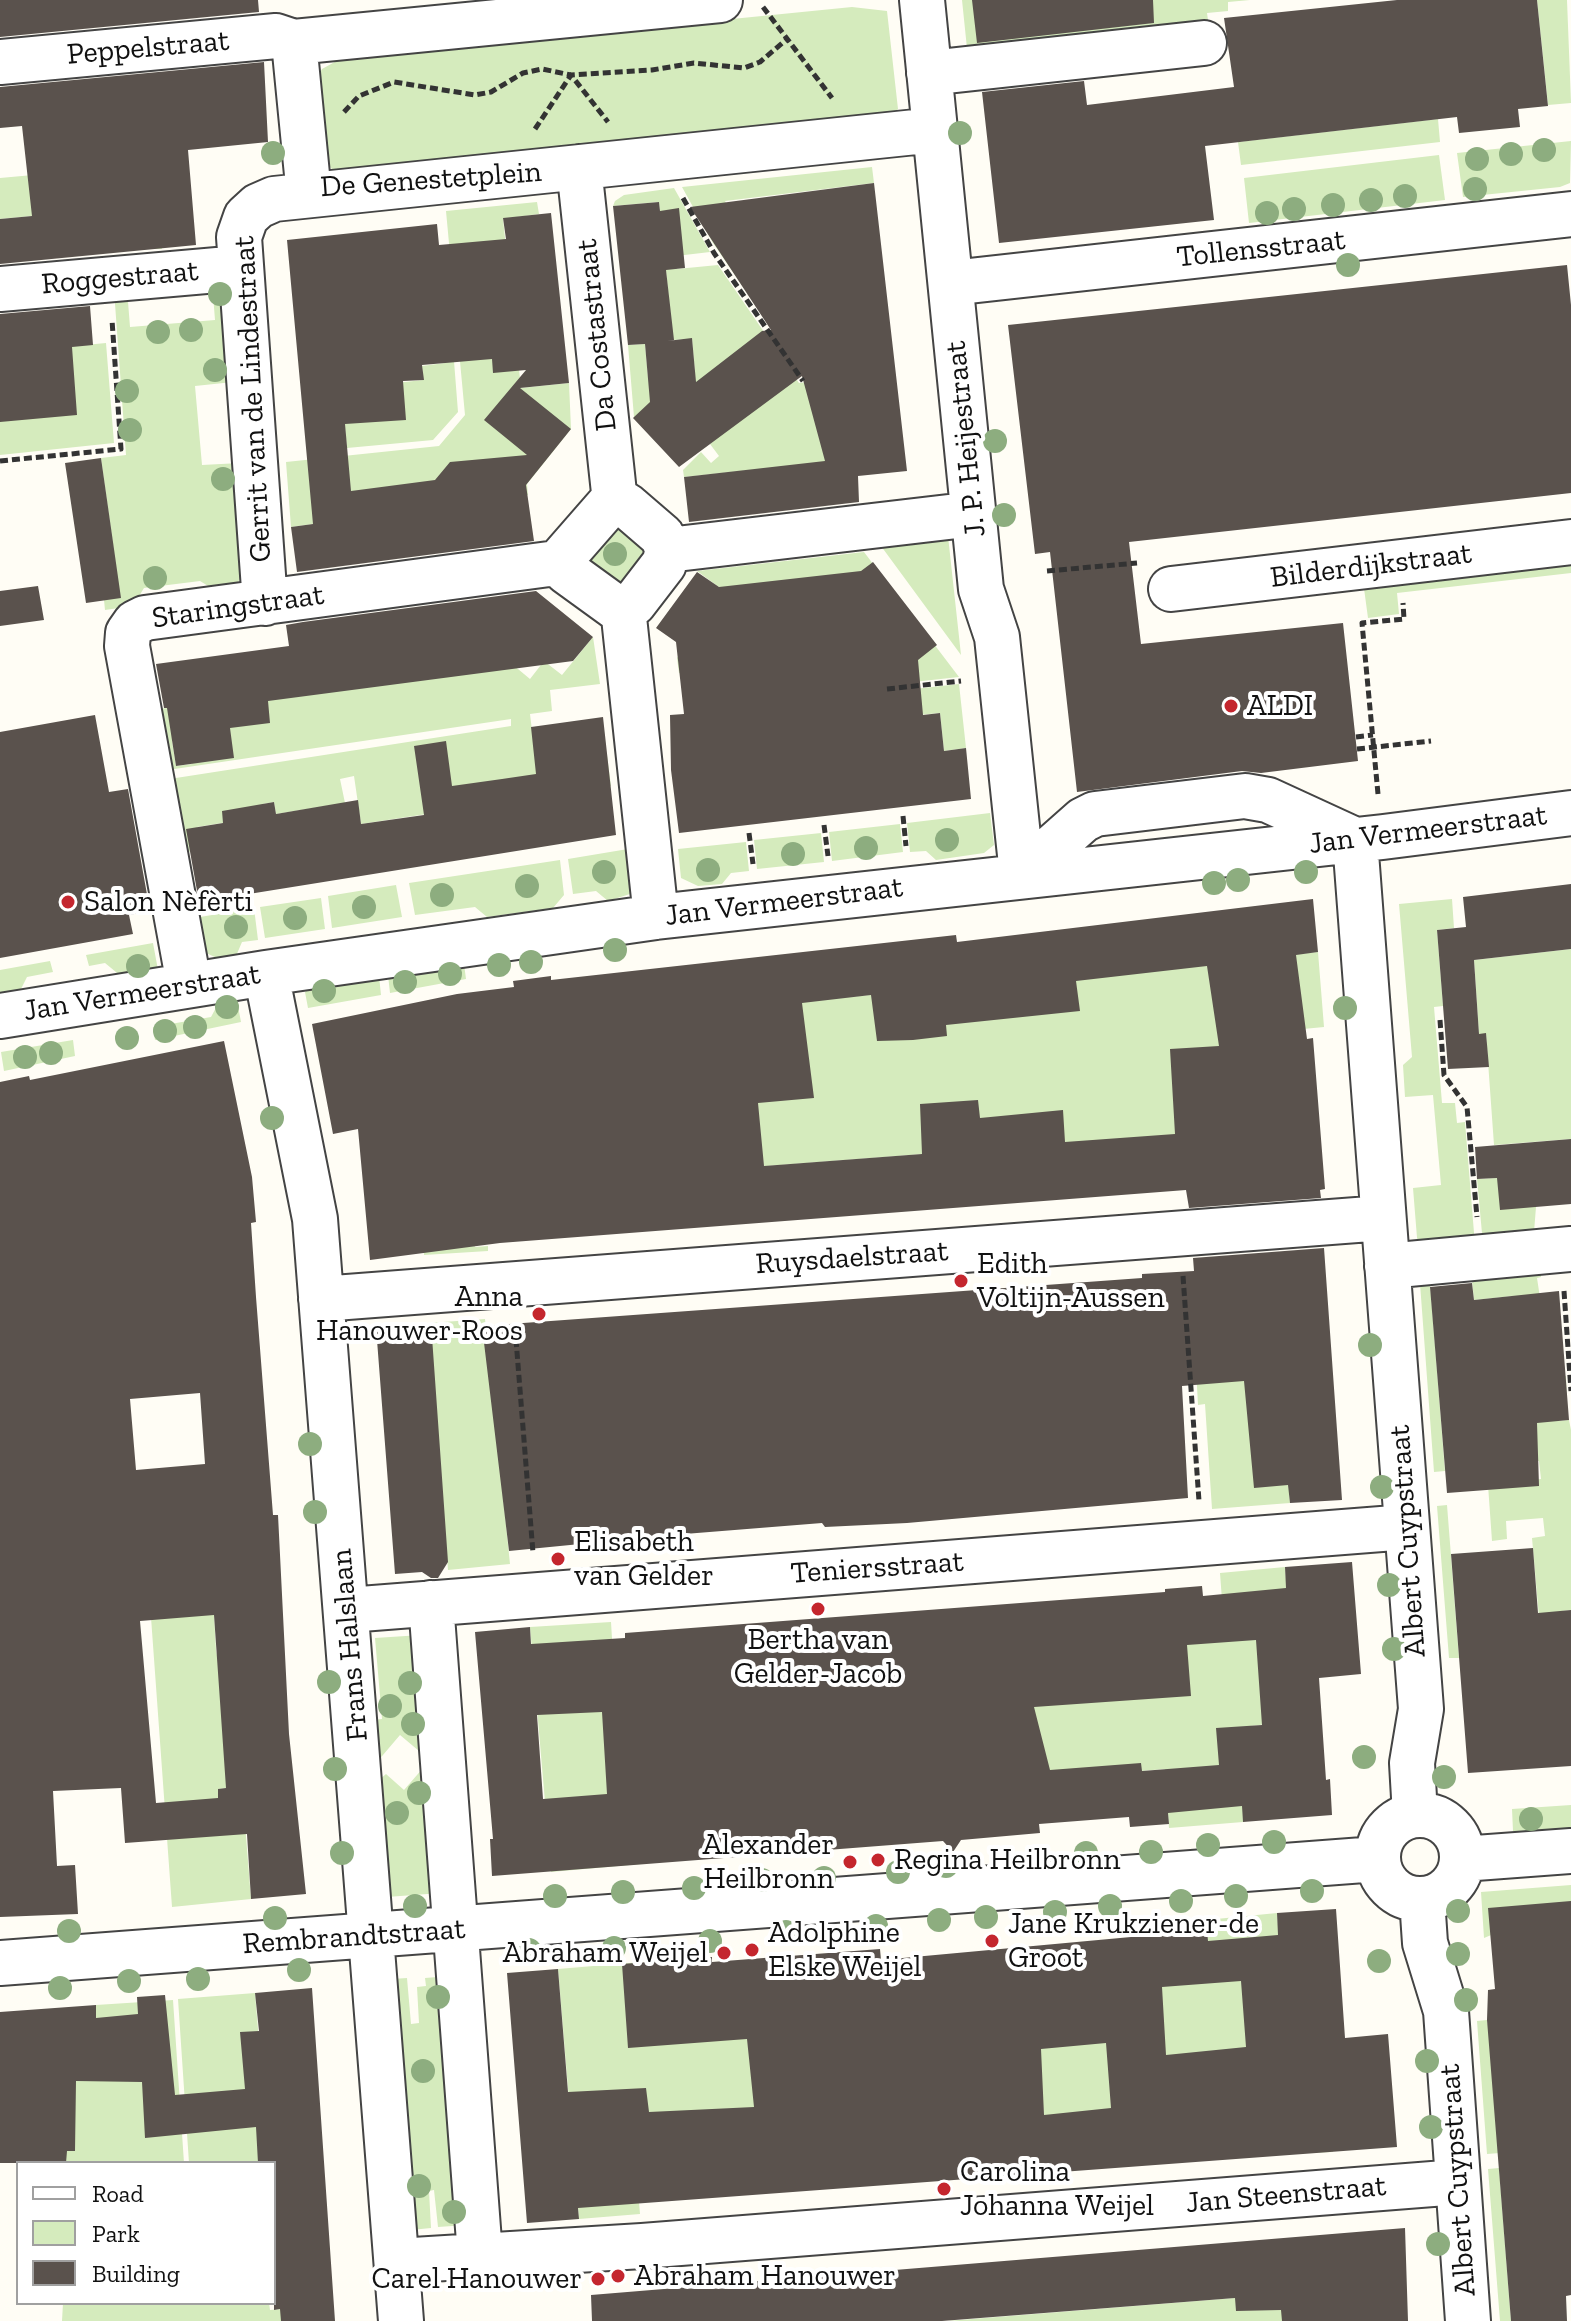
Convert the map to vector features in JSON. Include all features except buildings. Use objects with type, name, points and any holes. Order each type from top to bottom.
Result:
[{"type":"street","points":[[294,42],[561,8],[720,0]]},
{"type":"street","name":"J. P. Heijestraat","points":[[922,0],[981,589],[997,637],[1022,874]]},
{"type":"street","name":"Peppelstraat","points":[[0,62],[276,36],[294,42]]},
{"type":"street","name":"De Genestetplein","points":[[294,42],[307,182],[579,167],[935,130]]},
{"type":"street","points":[[929,73],[1204,43]]},
{"type":"street","name":"Da Costastraat","points":[[579,167],[615,502]]},
{"type":"street","name":"Gerrit van de Lindestraat","points":[[265,603],[239,237],[251,211],[307,182]]},
{"type":"street","name":"Tollensstraat","points":[[951,283],[1571,214]]},
{"type":"street","name":"Roggestraat","points":[[0,289],[240,268]]},
{"type":"street","points":[[615,502],[626,505],[662,536],[668,550],[664,564],[634,603],[623,608],[611,606],[567,572],[564,562],[566,550],[606,506],[615,502]]},
{"type":"street","points":[[668,550],[974,514]]},
{"type":"street","name":"Bilderdijkstraat","points":[[1171,589],[1571,542]]},
{"type":"street","name":"Staringstraat","points":[[189,984],[127,646],[128,633],[145,618],[564,562]]},
{"type":"street","points":[[623,608],[656,917]]},
{"type":"street","name":"Jan Vermeerstraat","points":[[0,1016],[189,984],[656,917],[1022,874],[1355,840],[1571,813]]},
{"type":"street","name":"Albert Cuypstraat","points":[[1355,840],[1421,1709],[1412,1763],[1415,1815]]},
{"type":"street","name":"Frans Halslaan","points":[[266,973],[315,1219],[348,1610],[401,2321]]},
{"type":"street","name":"Ruysdaelstraat","points":[[321,1299],[1383,1218]]},
{"type":"street","points":[[1387,1266],[1566,1250]]},
{"type":"street","name":"Teniersstraat","points":[[348,1610],[1407,1527]]},
{"type":"street","points":[[431,1603],[480,2255]]},
{"type":"street","points":[[1415,1815],[1434,1817],[1451,1827],[1460,1844],[1462,1859],[1450,1887],[1422,1899],[1405,1897],[1394,1890],[1382,1877],[1377,1859],[1381,1838],[1389,1827],[1415,1815]]},
{"type":"street","points":[[1462,1859],[1571,1851]]},
{"type":"street","name":"Rembrandtstraat","points":[[0,1963],[1377,1859]]},
{"type":"street","name":"Albert Cuypstraat","points":[[1422,1899],[1425,1943],[1446,2011],[1468,2321]]},
{"type":"street","name":"Jan Steenstraat","points":[[397,2261],[642,2246],[1458,2182]]},
{"type":"path","points":[[758,0],[862,138]]},
{"type":"path","points":[[307,182],[336,120],[359,96],[379,86],[410,82],[475,95],[491,92],[523,73],[542,69],[571,75],[652,70],[694,63],[744,68],[760,62],[787,39]]},
{"type":"path","points":[[673,157],[676,184],[698,227],[803,381]]},
{"type":"path","points":[[0,461],[121,449],[108,279]]},
{"type":"path","points":[[1047,571],[1138,563],[1171,589]]},
{"type":"path","points":[[1379,804],[1362,623],[1404,619]]},
{"type":"path","points":[[887,689],[970,680]]},
{"type":"path","points":[[1356,737],[1373,735]]},
{"type":"path","points":[[1357,749],[1431,741]]},
{"type":"path","points":[[903,816],[907,855]]},
{"type":"path","points":[[824,825],[829,864]]},
{"type":"path","points":[[749,833],[754,873]]},
{"type":"path","points":[[1440,1020],[1444,1075],[1467,1107],[1480,1258]]},
{"type":"path","points":[[1566,1250],[1571,1391]]},
{"type":"path","points":[[1183,1274],[1199,1503]]},
{"type":"path","points":[[514,1312],[533,1554]]},
{"type":"green space","points":[[962,0],[1250,0],[1228,2],[1228,11],[1207,13],[1208,20],[1155,25],[1155,31],[968,58]]},
{"type":"green space","points":[[1537,0],[1567,0],[1571,103],[1548,105]]},
{"type":"green space","points":[[852,7],[887,11],[898,109],[889,116],[334,171],[327,164],[316,80],[322,69],[342,58]]},
{"type":"green space","points":[[1438,119],[1440,142],[1241,165],[1238,142]]},
{"type":"green space","points":[[1571,141],[1570,183],[1560,187],[1463,197],[1457,153]]},
{"type":"green space","points":[[1439,155],[1445,200],[1249,223],[1244,178]]},
{"type":"green space","points":[[154,164],[162,249],[153,249],[149,205],[0,219],[0,178]]},
{"type":"green space","points":[[872,167],[874,183],[725,201],[868,458],[684,477],[683,470],[701,452],[711,463],[719,456],[710,444],[730,424],[634,417],[628,345],[645,344],[648,377],[695,372],[692,339],[673,340],[659,202],[613,206],[615,201],[624,195],[674,188],[710,252],[676,256],[677,269],[718,265],[799,383],[808,382],[713,243],[682,187]]},
{"type":"green space","points":[[537,202],[539,214],[503,219],[521,388],[569,383],[571,429],[527,484],[528,495],[291,527],[286,462],[439,446],[465,415],[446,211]]},
{"type":"green space","points":[[226,281],[233,382],[195,386],[202,465],[240,463],[244,575],[234,586],[218,592],[200,581],[144,588],[133,606],[105,610],[104,600],[117,574],[101,458],[126,455],[114,290],[127,289],[130,327],[215,320],[212,282]]},
{"type":"green space","points":[[451,323],[458,412],[433,440],[347,448],[341,389],[423,380],[422,366],[445,363],[444,347]]},
{"type":"green space","points":[[106,343],[114,443],[0,455],[0,353]]},
{"type":"green space","points":[[610,519],[648,548],[629,585],[602,582],[582,550]]},
{"type":"green space","points":[[948,536],[961,655],[881,546]]},
{"type":"green space","points":[[864,552],[959,677],[886,685],[887,692],[959,684],[966,748],[944,751],[940,713],[737,732],[747,666],[679,673],[677,658],[684,648],[735,599],[697,571]]},
{"type":"green space","points":[[1571,557],[1571,573],[1397,593],[1399,614],[1368,618],[1363,581]]},
{"type":"green space","points":[[593,637],[600,684],[550,690],[552,711],[530,714],[533,739],[607,755],[611,786],[361,824],[354,776],[340,779],[345,803],[276,814],[274,802],[263,804],[269,839],[222,823],[197,827],[200,850],[176,854],[163,780],[511,726],[511,719],[161,771],[149,710],[184,706],[172,741],[176,766],[192,764],[189,744],[266,695],[512,664],[530,679],[544,661],[562,675]]},
{"type":"green space","points":[[990,813],[994,845],[984,853],[936,860],[926,851],[910,852],[907,823]]},
{"type":"green space","points":[[900,824],[903,852],[832,861],[829,832]]},
{"type":"green space","points":[[821,833],[824,862],[757,869],[754,840]]},
{"type":"green space","points":[[746,842],[749,871],[731,873],[722,884],[698,886],[681,878],[678,849]]},
{"type":"green space","points":[[628,849],[630,894],[608,901],[596,891],[573,894],[568,859]]},
{"type":"green space","points":[[560,860],[564,895],[553,908],[487,917],[475,907],[415,915],[409,883]]},
{"type":"green space","points":[[396,885],[402,917],[332,928],[328,896]]},
{"type":"green space","points":[[321,898],[325,929],[265,938],[260,907]]},
{"type":"green space","points":[[1452,899],[1454,928],[1437,930],[1443,1006],[1434,1007],[1442,1103],[1455,1103],[1457,1123],[1465,1122],[1475,1245],[1418,1250],[1413,1188],[1441,1185],[1433,1095],[1405,1097],[1403,1065],[1412,1057],[1399,904]]},
{"type":"green space","points":[[254,908],[258,940],[242,942],[236,956],[217,958],[206,953],[200,917]]},
{"type":"green space","points":[[153,943],[158,970],[122,977],[105,963],[89,966],[86,955]]},
{"type":"green space","points":[[1571,949],[1571,1139],[1494,1145],[1486,1034],[1479,1034],[1474,960]]},
{"type":"green space","points":[[1318,952],[1324,1027],[1220,1037],[1256,1151],[1156,1136],[729,1169],[469,1174],[475,1247],[488,1246],[488,1251],[424,1255],[414,1140],[577,1023]]},
{"type":"green space","points":[[50,961],[53,972],[27,977],[18,995],[0,998],[0,970]]},
{"type":"green space","points":[[464,964],[466,979],[390,993],[388,975]]},
{"type":"green space","points":[[379,976],[381,995],[308,1008],[305,992],[312,987]]},
{"type":"green space","points":[[237,1001],[241,1022],[155,1040],[153,1027],[211,1017],[219,1002]]},
{"type":"green space","points":[[73,1040],[75,1056],[4,1071],[1,1052]]},
{"type":"green space","points":[[1497,1178],[1536,1207],[1534,1232],[1483,1244],[1477,1179]]},
{"type":"green space","points":[[1271,1255],[1290,1503],[1212,1509],[1205,1404],[1198,1405],[1196,1368]]},
{"type":"green space","points":[[1540,1260],[1541,1277],[1537,1278],[1552,1377],[1566,1376],[1567,1405],[1557,1421],[1569,1420],[1571,1430],[1571,1610],[1562,1611],[1571,1683],[1540,1628],[1532,1538],[1545,1536],[1543,1518],[1506,1521],[1507,1539],[1492,1541],[1488,1485],[1541,1479],[1539,1461],[1500,1463],[1513,1296],[1474,1300],[1472,1280],[1430,1283],[1445,1471],[1434,1472],[1419,1270]]},
{"type":"green space","points":[[485,1319],[510,1564],[448,1570],[429,1323]]},
{"type":"green space","points":[[1447,1505],[1459,1658],[1449,1658],[1437,1506]]},
{"type":"green space","points":[[1285,1567],[1289,1620],[1268,1724],[1242,1727],[1243,1822],[1169,1828],[1165,1769],[638,1812],[641,1864],[551,1872],[530,1627],[611,1622],[615,1688],[1225,1641],[1220,1573]]},
{"type":"green space","points":[[148,1576],[214,1613],[216,1650],[242,1787],[218,1789],[220,1812],[244,1811],[251,1899],[172,1907]]},
{"type":"green space","points":[[421,1635],[429,1739],[419,1751],[400,1735],[377,1762],[373,1720],[382,1719],[375,1638]]},
{"type":"green space","points":[[430,1760],[441,1893],[387,1897],[378,1781],[386,1774],[404,1790]]},
{"type":"green space","points":[[1571,1805],[1571,1834],[1518,1838],[1518,1831],[1513,1831],[1512,1809]]},
{"type":"green space","points":[[1571,1885],[1571,1902],[1484,1938],[1481,1892]]},
{"type":"green space","points":[[1277,1913],[1280,1949],[1333,2152],[637,2178],[640,2214],[579,2219],[558,1969],[641,1962],[644,2000],[1183,1985],[1209,1958],[1206,1920]]},
{"type":"green space","points":[[450,1976],[467,2225],[438,2227],[434,2190],[429,2191],[431,2228],[411,2230],[392,1979],[407,1978],[411,2024],[419,2023],[417,1987],[426,1986],[425,1978]]},
{"type":"green space","points":[[255,1993],[268,2149],[259,2161],[189,2161],[178,1999]]},
{"type":"green space","points":[[173,2000],[184,2161],[64,2161],[66,2081],[95,2036],[96,2005]]},
{"type":"green space","points":[[1487,2020],[1513,2152],[1487,2154],[1477,2021]]},
{"type":"green space","points":[[1499,2168],[1511,2321],[1500,2321],[1488,2169]]},
{"type":"green space","points":[[1272,2295],[1408,2321],[947,2321]]},
{"type":"green space","points":[[63,2305],[269,2305],[270,2310],[281,2309],[282,2321],[62,2321]]},
{"type":"place","name":"ALDI","points":[[1231,706]]},
{"type":"place","name":"Salon Nèfèrti","points":[[68,902]]},
{"type":"place","name":"Edith Voltijn-Aussen","points":[[961,1281]]},
{"type":"place","name":"Anna Hanouwer-Roos","points":[[539,1314]]},
{"type":"place","name":"Elisabeth van Gelder","points":[[558,1559]]},
{"type":"place","name":"Bertha van Gelder-Jacob","points":[[818,1609]]},
{"type":"place","name":"Regina Heilbronn","points":[[878,1860]]},
{"type":"place","name":"Alexander Heilbronn","points":[[850,1862]]},
{"type":"place","name":"Jane Krukziener-de Groot","points":[[992,1941]]},
{"type":"place","name":"Adolphine Elske Weijel","points":[[752,1950]]},
{"type":"place","name":"Abraham Weijel","points":[[724,1953]]},
{"type":"place","name":"Carolina Johanna Weijel","points":[[944,2189]]},
{"type":"place","name":"Abraham Hanouwer","points":[[618,2276]]},
{"type":"place","name":"Carel Hanouwer","points":[[598,2279]]}]
